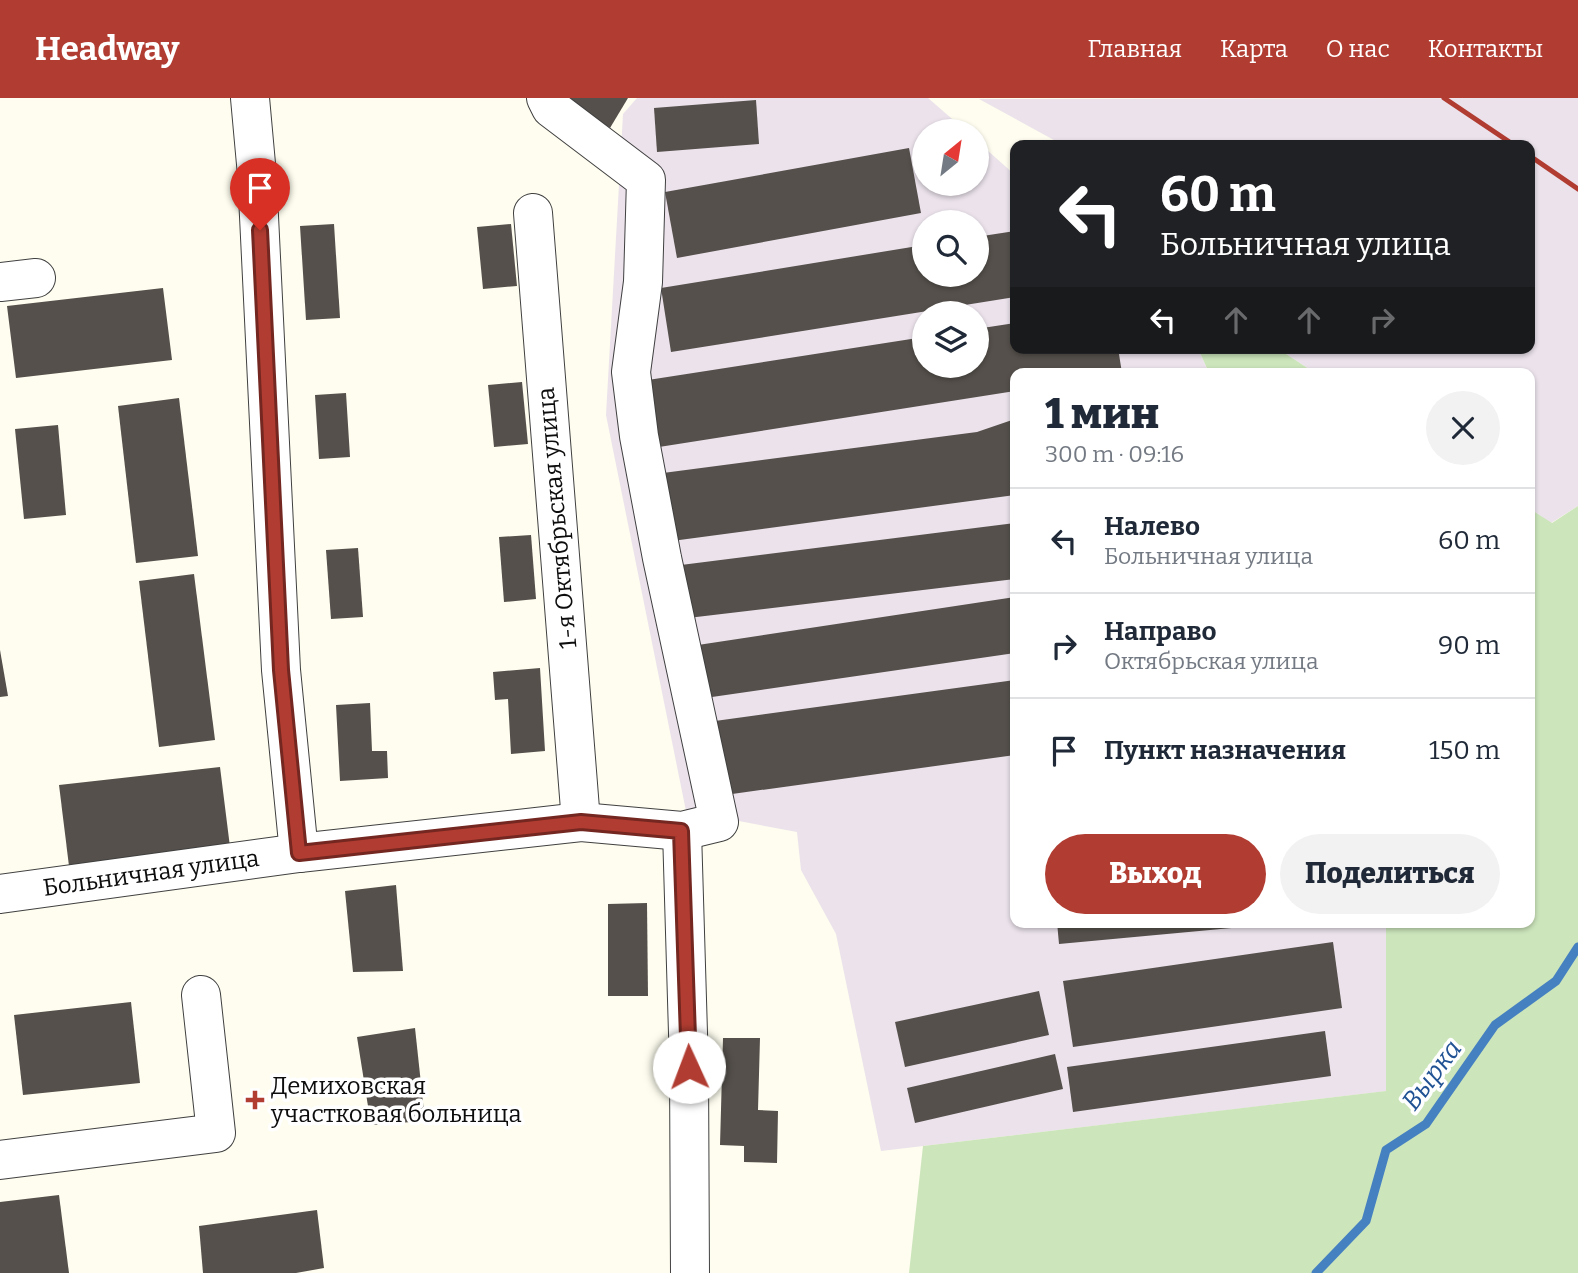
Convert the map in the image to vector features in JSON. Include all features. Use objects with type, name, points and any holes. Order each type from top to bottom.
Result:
[{"type":"lane","points":[[250,98],[257,175],[281,670],[299,853]]},
{"type":"lane","name":"Больничная улица","points":[[0,894],[299,853],[581,822],[681,831],[719,822],[662,558],[639,436],[631,372],[643,282],[646,180],[551,108],[545,98]]},
{"type":"lane","name":"1-я Октябрьская улица","points":[[533,213],[581,822]]},
{"type":"lane","points":[[681,831],[689,1067],[690,1273]]},
{"type":"lane","points":[[0,1160],[216,1133],[201,995]]},
{"type":"shaded area","points":[[637,98],[928,98],[952,119],[912,119],[912,196],[989,196],[989,152],[1010,171],[1010,354],[1201,354],[1207,368],[1010,368],[1010,928],[1386,928],[1387,1091],[881,1151],[836,934],[801,870],[797,832],[686,811],[606,415],[623,114]]},
{"type":"shaded area","points":[[1578,98],[1578,506],[1551,523],[1535,512],[1535,368],[1307,368],[1286,354],[1535,354],[1535,140],[1054,140],[979,99]]},
{"type":"green space","points":[[1201,354],[1286,354],[1307,368],[1207,368]]},
{"type":"green space","points":[[1578,506],[1578,1273],[909,1273],[923,1146],[1386,1091],[1386,928],[1535,928],[1535,512],[1552,523]]},
{"type":"building","points":[[628,98],[610,128],[566,100]]},
{"type":"building","points":[[756,100],[759,144],[657,152],[654,108]]},
{"type":"building","points":[[909,148],[912,196],[918,196],[920,210],[912,210],[912,215],[677,258],[665,192]]},
{"type":"building","points":[[334,224],[340,318],[306,320],[300,226]]},
{"type":"building","points":[[511,224],[517,286],[483,289],[477,227]]},
{"type":"building","points":[[1010,232],[1010,298],[989,301],[912,301],[912,313],[671,352],[661,288],[912,247],[912,287],[989,287],[989,235]]},
{"type":"building","points":[[163,288],[172,360],[16,378],[7,306]]},
{"type":"building","points":[[1010,324],[1010,354],[1119,354],[1121,368],[1010,368],[1010,392],[659,447],[648,380],[912,339],[912,378],[989,378],[989,327]]},
{"type":"building","points":[[522,382],[528,444],[494,447],[488,385]]},
{"type":"building","points":[[346,393],[350,457],[319,459],[315,395]]},
{"type":"building","points":[[179,398],[198,556],[136,563],[118,406]]},
{"type":"building","points":[[1010,421],[1010,496],[672,541],[663,473],[977,432]]},
{"type":"building","points":[[58,425],[66,515],[24,519],[15,429]]},
{"type":"building","points":[[1010,524],[1010,580],[688,618],[681,565]]},
{"type":"building","points":[[531,535],[536,599],[504,602],[499,537]]},
{"type":"building","points":[[358,548],[363,617],[331,619],[326,550]]},
{"type":"building","points":[[194,574],[215,740],[159,747],[139,581]]},
{"type":"building","points":[[1010,598],[1010,654],[705,698],[698,645]]},
{"type":"building","points":[[0,650],[8,696],[0,697]]},
{"type":"building","points":[[540,668],[545,751],[511,754],[508,699],[495,700],[493,672]]},
{"type":"building","points":[[1010,681],[1010,756],[725,795],[715,721]]},
{"type":"building","points":[[370,703],[372,751],[387,751],[388,778],[340,781],[336,705]]},
{"type":"building","points":[[220,767],[230,847],[69,866],[59,785]]},
{"type":"building","points":[[396,885],[403,971],[353,972],[345,891]]},
{"type":"building","points":[[647,903],[648,996],[608,996],[608,904]]},
{"type":"building","points":[[1058,928],[1233,928],[1059,944]]},
{"type":"building","points":[[1333,942],[1342,1008],[1073,1047],[1063,981]]},
{"type":"building","points":[[1039,991],[1049,1035],[905,1067],[895,1022]]},
{"type":"building","points":[[131,1002],[140,1083],[23,1095],[14,1015]]},
{"type":"building","points":[[415,1028],[425,1121],[371,1125],[357,1037]]},
{"type":"building","points":[[1325,1031],[1331,1076],[1073,1112],[1067,1067]]},
{"type":"building","points":[[723,1038],[760,1038],[758,1110],[778,1111],[777,1163],[744,1162],[744,1146],[720,1145]]},
{"type":"building","points":[[1055,1054],[1063,1089],[915,1123],[907,1088]]},
{"type":"building","points":[[59,1195],[69,1273],[0,1273],[0,1202]]},
{"type":"building","points":[[317,1210],[324,1268],[296,1273],[203,1273],[199,1226]]},
{"type":"waterway","name":"Вырка","points":[[1316,1273],[1366,1221],[1386,1150],[1426,1124],[1495,1025],[1556,981],[1578,947]]},
{"type":"railway","points":[[1444,98],[1507,140]]},
{"type":"railway","points":[[1535,159],[1578,189]]},
{"type":"place","name":"Демиховская участковая больница","points":[[255,1100]]},
{"type":"route","points":[[260,230],[281,670],[299,853],[581,822],[681,831],[689,1067]]}]
